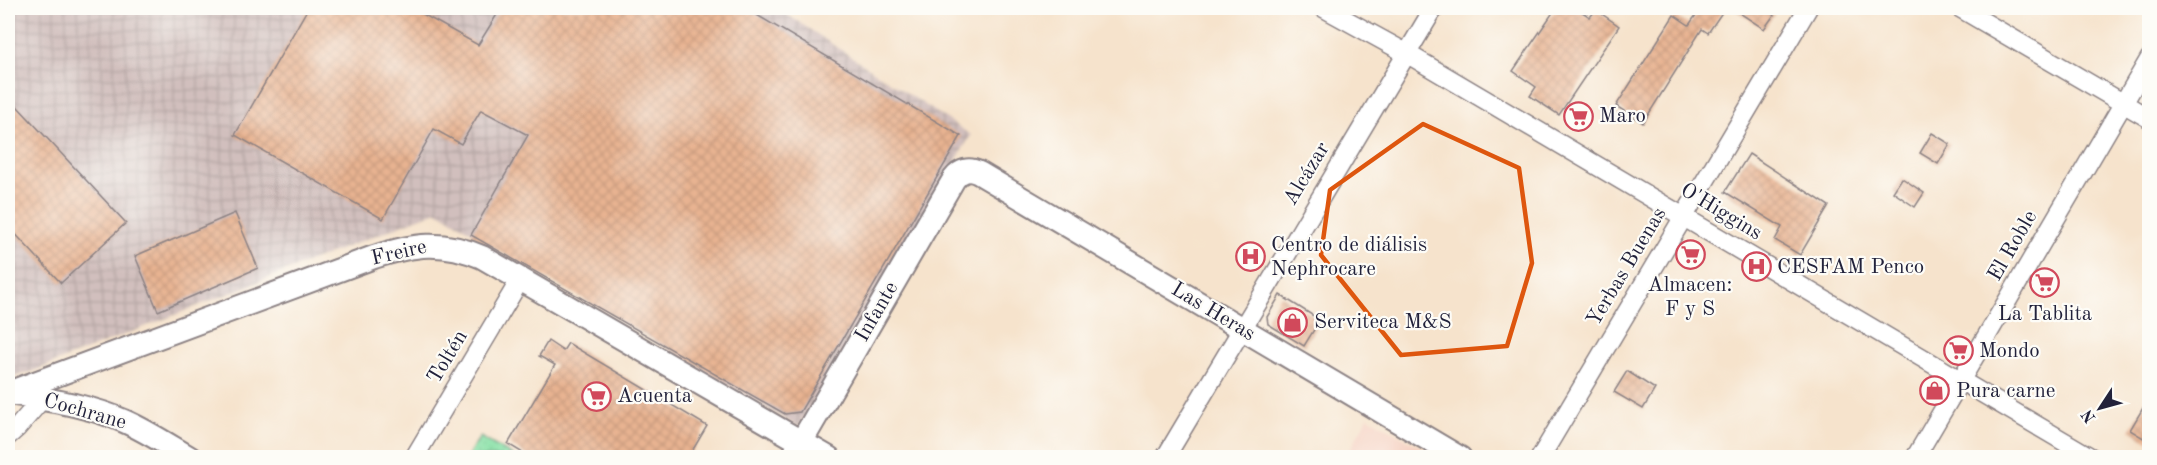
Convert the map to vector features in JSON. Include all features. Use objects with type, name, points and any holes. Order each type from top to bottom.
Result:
[{"type":"main road","name":"Las Heras","points":[[965,171],[979,173],[1460,458]]},
{"type":"main road","name":"Infante","points":[[796,449],[954,179],[965,171]]},
{"type":"main road","name":"Freire","points":[[8,393],[374,257],[409,247],[442,245],[469,251],[520,280],[796,449],[829,458]]},
{"type":"main road","name":"Cochrane","points":[[8,393],[92,410],[116,418],[140,428],[190,458]]},
{"type":"street","name":"O'Higgins","points":[[1324,8],[1406,53],[2092,458]]},
{"type":"street","name":"Alcázar","points":[[1165,458],[1434,8]]},
{"type":"street","name":"Yerbas Buenas","points":[[1540,458],[1808,8]]},
{"type":"street","points":[[1960,8],[2150,118]]},
{"type":"street","name":"El Roble","points":[[1915,458],[2150,58]]},
{"type":"street","name":"Toltén","points":[[414,458],[520,280]]},
{"type":"street","points":[[8,436],[42,399]]},
{"type":"highlighted area","points":[[1423,124],[1519,168],[1532,263],[1507,346],[1401,355],[1321,255],[1330,190]]},
{"type":"shaded area","points":[[8,8],[777,8],[971,135],[798,427],[437,211],[36,370],[8,379]]},
{"type":"shaded area","points":[[1368,417],[1438,457],[1345,458]]},
{"type":"green space","points":[[480,437],[515,457],[467,457]]},
{"type":"building","points":[[308,8],[412,8],[478,45],[501,8],[745,8],[961,136],[800,412],[785,414],[471,235],[528,135],[481,110],[461,144],[434,129],[383,219],[235,135]]},
{"type":"building","points":[[1556,8],[1576,8],[1590,17],[1596,10],[1619,26],[1559,115],[1530,96],[1536,87],[1513,71]]},
{"type":"building","points":[[1701,8],[1725,8],[1708,33],[1702,29],[1643,123],[1616,106],[1674,15],[1689,25]]},
{"type":"building","points":[[1732,8],[1763,8],[1774,15],[1764,29]]},
{"type":"building","points":[[17,106],[126,223],[61,283],[8,226],[8,153],[13,148],[8,142],[8,115]]},
{"type":"building","points":[[1932,133],[1950,144],[1938,164],[1920,153]]},
{"type":"building","points":[[1749,154],[1829,206],[1800,255],[1775,240],[1782,227],[1725,192]]},
{"type":"building","points":[[1902,178],[1924,193],[1915,207],[1893,192]]},
{"type":"building","points":[[235,213],[258,268],[158,311],[135,256]]},
{"type":"building","name":"Serviteca M&S","points":[[1280,295],[1320,320],[1304,346],[1268,324],[1267,317]]},
{"type":"building","name":"Acuenta","points":[[548,341],[563,351],[568,343],[707,426],[688,458],[531,458],[508,444],[555,365],[539,356]]},
{"type":"building","points":[[1627,371],[1655,389],[1643,409],[1614,392]]},
{"type":"building","points":[[2150,396],[2150,442],[2130,430]]},
{"type":"place","name":"Maro","points":[[1578,116]]},
{"type":"place","name":"Almacen: F y S","points":[[1690,254]]},
{"type":"place","name":"Centro de diálisis Nephrocare","points":[[1250,257]]},
{"type":"place","name":"CESFAM Penco","points":[[1756,267]]},
{"type":"place","name":"La Tablita","points":[[2045,283]]},
{"type":"place","name":"Serviteca M&S","points":[[1293,322]]},
{"type":"place","name":"Mondo","points":[[1958,351]]},
{"type":"place","name":"Pura carne","points":[[1935,391]]},
{"type":"place","name":"Acuenta","points":[[596,396]]}]
